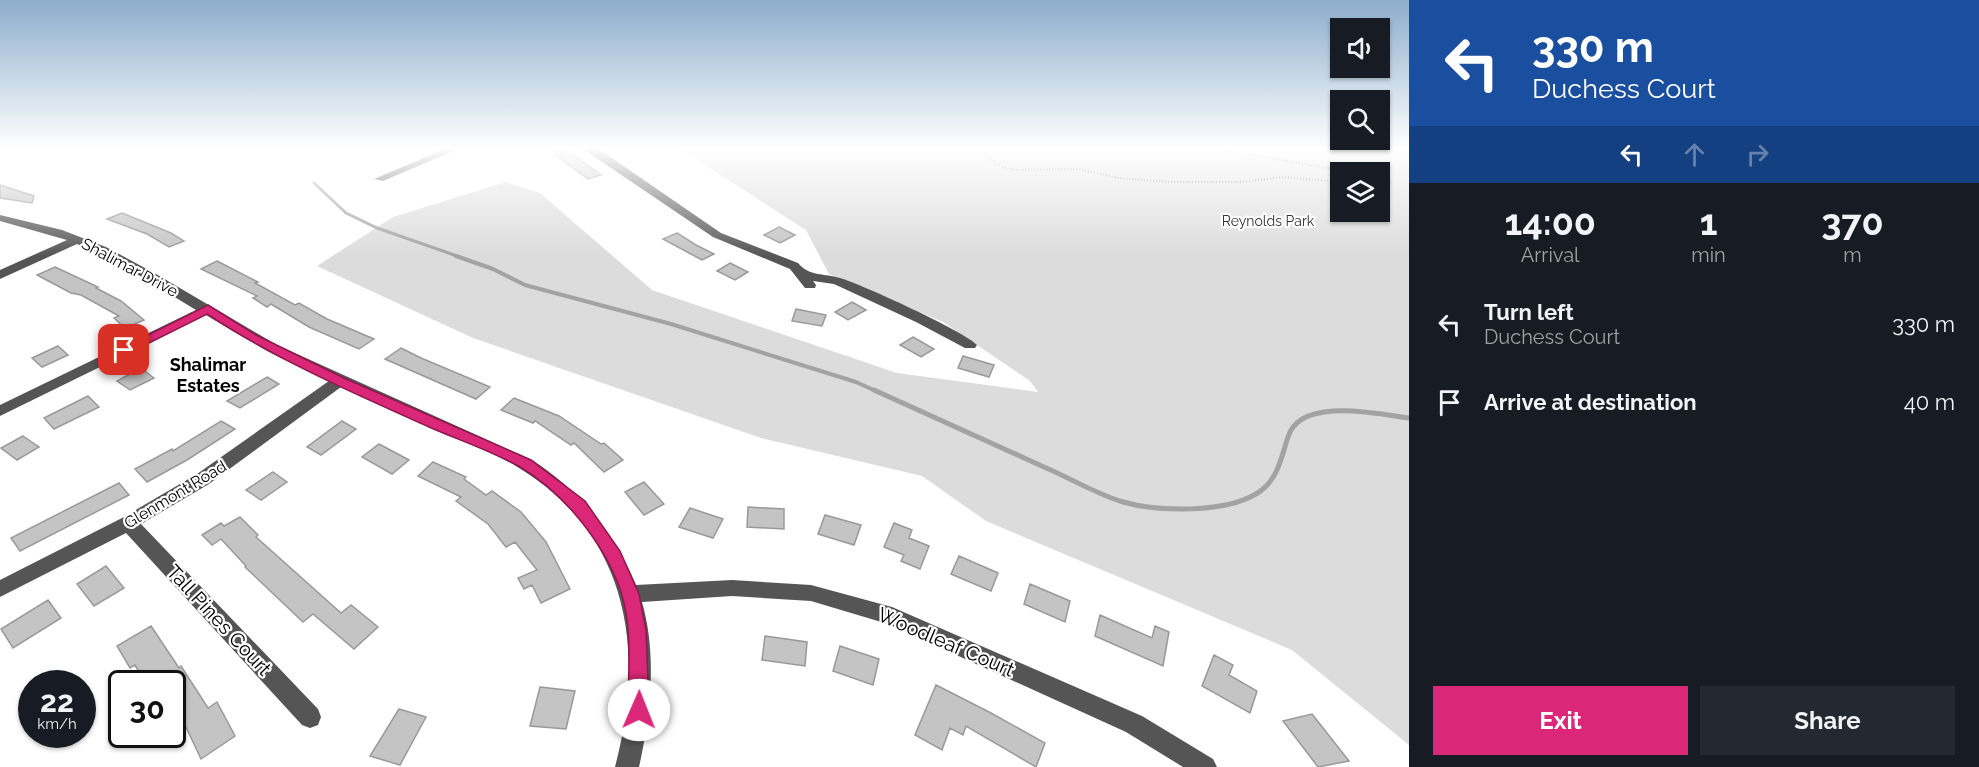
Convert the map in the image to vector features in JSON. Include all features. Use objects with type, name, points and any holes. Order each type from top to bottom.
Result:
[{"type":"street","points":[[644,185],[717,235],[794,266],[806,280],[837,281],[921,319],[970,345]]},
{"type":"street","name":"Shalimar Drive","points":[[0,218],[78,239],[208,309],[251,337],[339,381],[526,464],[579,506],[614,556],[630,594],[637,630],[639,710],[627,767]]},
{"type":"street","points":[[0,275],[78,239]]},
{"type":"street","points":[[0,411],[208,309]]},
{"type":"street","name":"Glenmont Road","points":[[0,589],[128,523],[241,453],[339,381]]},
{"type":"street","name":"Tall Pines Court","points":[[128,523],[310,717]]},
{"type":"street","name":"Woodleaf Court","points":[[630,594],[732,588],[811,593],[892,616],[1134,724],[1205,767]]},
{"type":"green space","name":"Reynolds Park","points":[[497,185],[515,185],[540,193],[652,290],[897,373],[1038,392],[1030,381],[943,322],[829,274],[806,230],[736,185],[1330,185],[1330,222],[1390,222],[1390,185],[1409,185],[1409,745],[1292,650],[986,521],[922,476],[761,438],[473,338],[317,266],[393,217]]},
{"type":"building","points":[[0,185],[34,196],[32,203],[0,198]]},
{"type":"building","points":[[122,213],[171,233],[184,241],[169,247],[147,234],[107,219]]},
{"type":"building","points":[[779,227],[795,235],[780,243],[764,235]]},
{"type":"building","points":[[677,233],[714,254],[702,260],[663,239]]},
{"type":"building","points":[[217,261],[258,282],[255,283],[295,305],[299,303],[327,319],[374,339],[359,349],[309,327],[271,304],[267,307],[253,298],[257,296],[201,269]]},
{"type":"building","points":[[730,263],[748,272],[735,280],[717,271]]},
{"type":"building","points":[[55,267],[98,287],[96,288],[121,301],[144,320],[125,328],[114,318],[119,316],[37,275]]},
{"type":"building","points":[[852,302],[866,310],[848,320],[835,312]]},
{"type":"building","points":[[796,309],[826,315],[822,326],[792,321]]},
{"type":"building","points":[[913,337],[934,349],[921,357],[900,345]]},
{"type":"building","points":[[58,346],[68,355],[42,367],[32,358]]},
{"type":"building","points":[[401,348],[490,387],[476,399],[385,359]]},
{"type":"building","points":[[963,356],[994,365],[989,377],[958,368]]},
{"type":"building","points":[[141,368],[154,378],[130,390],[117,381]]},
{"type":"building","points":[[267,377],[279,384],[240,408],[227,401]]},
{"type":"building","points":[[88,396],[99,407],[54,429],[44,418]]},
{"type":"building","points":[[514,398],[559,416],[601,444],[604,443],[623,460],[604,472],[574,443],[571,445],[535,421],[533,423],[501,410]]},
{"type":"building","points":[[221,421],[235,429],[187,460],[147,482],[135,469],[172,449],[173,451]]},
{"type":"building","points":[[342,421],[356,429],[321,455],[307,447]]},
{"type":"building","points":[[23,436],[39,447],[17,460],[1,448]]},
{"type":"building","points":[[379,444],[409,460],[392,474],[362,457]]},
{"type":"building","points":[[433,462],[466,477],[464,479],[486,495],[492,491],[521,512],[546,542],[570,589],[541,603],[532,585],[524,589],[518,578],[537,570],[515,542],[506,547],[488,524],[456,501],[461,497],[418,476]]},
{"type":"building","points":[[273,472],[287,482],[261,500],[246,490]]},
{"type":"building","points":[[644,482],[664,504],[644,515],[625,492]]},
{"type":"building","points":[[119,483],[129,495],[20,551],[11,538]]},
{"type":"building","points":[[748,507],[784,509],[784,529],[747,527]]},
{"type":"building","points":[[690,508],[723,519],[713,538],[679,527]]},
{"type":"building","points":[[825,515],[861,525],[854,545],[818,534]]},
{"type":"building","points":[[240,517],[258,535],[256,537],[341,613],[351,605],[378,627],[354,649],[313,614],[303,622],[245,567],[221,539],[212,545],[202,535],[221,523],[224,526]]},
{"type":"building","points":[[894,523],[912,530],[909,538],[929,546],[920,569],[901,561],[904,555],[884,547]]},
{"type":"building","points":[[959,556],[998,573],[991,591],[951,574]]},
{"type":"building","points":[[106,566],[124,588],[94,606],[77,584]]},
{"type":"building","points":[[1030,584],[1070,601],[1065,622],[1024,604]]},
{"type":"building","points":[[48,600],[61,618],[13,648],[1,629]]},
{"type":"building","points":[[1100,615],[1152,638],[1155,626],[1169,632],[1163,666],[1095,636]]},
{"type":"building","points":[[151,626],[179,668],[181,666],[184,670],[138,670],[135,665],[130,668],[117,646]]},
{"type":"building","points":[[765,636],[807,642],[805,666],[762,660]]},
{"type":"building","points":[[840,646],[879,659],[873,685],[833,671]]},
{"type":"building","points":[[1214,655],[1233,665],[1229,675],[1257,691],[1250,713],[1202,686]]},
{"type":"building","points":[[186,674],[208,708],[217,702],[235,736],[201,759],[186,727]]},
{"type":"building","points":[[936,685],[1045,743],[1036,767],[966,726],[963,735],[950,728],[942,750],[915,735]]},
{"type":"building","points":[[540,687],[575,691],[566,729],[530,726]]},
{"type":"building","points":[[399,709],[426,717],[400,765],[370,756]]},
{"type":"building","points":[[1312,714],[1349,761],[1318,767],[1283,721]]},
{"type":"waterway","points":[[316,185],[346,213],[377,228],[460,257]]},
{"type":"waterway","points":[[456,256],[493,269],[525,285],[671,324],[856,382],[878,392]]},
{"type":"waterway","points":[[874,390],[1103,495],[1123,502],[1172,509],[1227,505],[1256,494],[1274,476],[1295,424],[1308,416],[1324,412],[1361,411],[1409,418]]},
{"type":"district","name":"Shalimar Estates","points":[[208,376]]},
{"type":"route","points":[[124,350],[208,309],[251,337],[339,381],[526,464],[579,506],[614,556],[630,594],[637,630],[639,710]]}]
